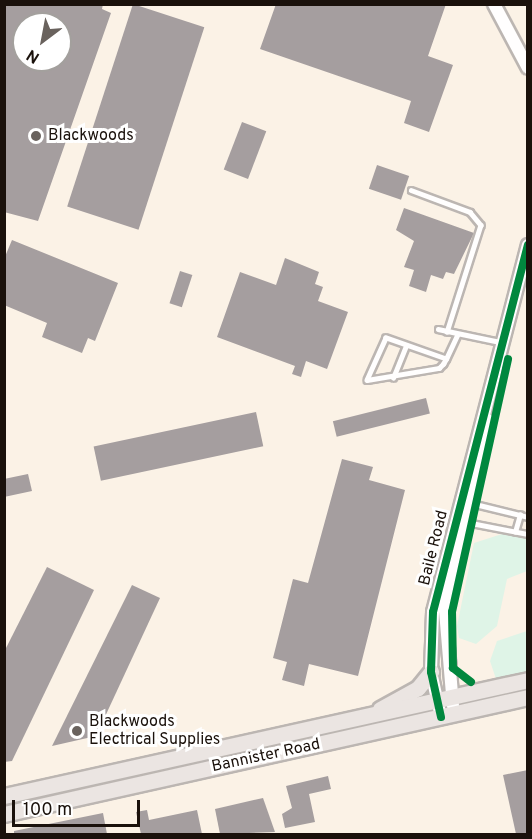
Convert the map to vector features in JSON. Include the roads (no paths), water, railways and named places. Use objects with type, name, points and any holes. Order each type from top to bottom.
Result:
[{"type":"main road","points":[[367,717],[417,688],[431,672]]},
{"type":"main road","name":"Bannister Road","points":[[4,796],[528,680]]},
{"type":"main road","name":"Bannister Road","points":[[4,814],[528,697]]},
{"type":"street","points":[[498,6],[528,68]]},
{"type":"street","name":"Baile Road","points":[[447,716],[444,699],[445,610],[465,501],[528,245]]},
{"type":"street","name":"Baile Road","points":[[444,699],[431,672],[433,612],[461,521]]},
{"type":"lane","points":[[411,190],[470,212],[481,225],[447,332]]},
{"type":"lane","points":[[438,329],[457,335],[503,343]]},
{"type":"lane","points":[[446,359],[383,338],[367,380],[393,378],[439,368],[446,359],[457,335]]},
{"type":"lane","points":[[393,378],[406,345]]},
{"type":"lane","points":[[465,501],[528,517]]},
{"type":"lane","points":[[515,532],[520,515]]},
{"type":"lane","points":[[461,521],[527,534]]},
{"type":"place","name":"Blackwoods","points":[[36,136]]},
{"type":"place","name":"Blackwoods Electrical Supplies","points":[[77,731]]}]
